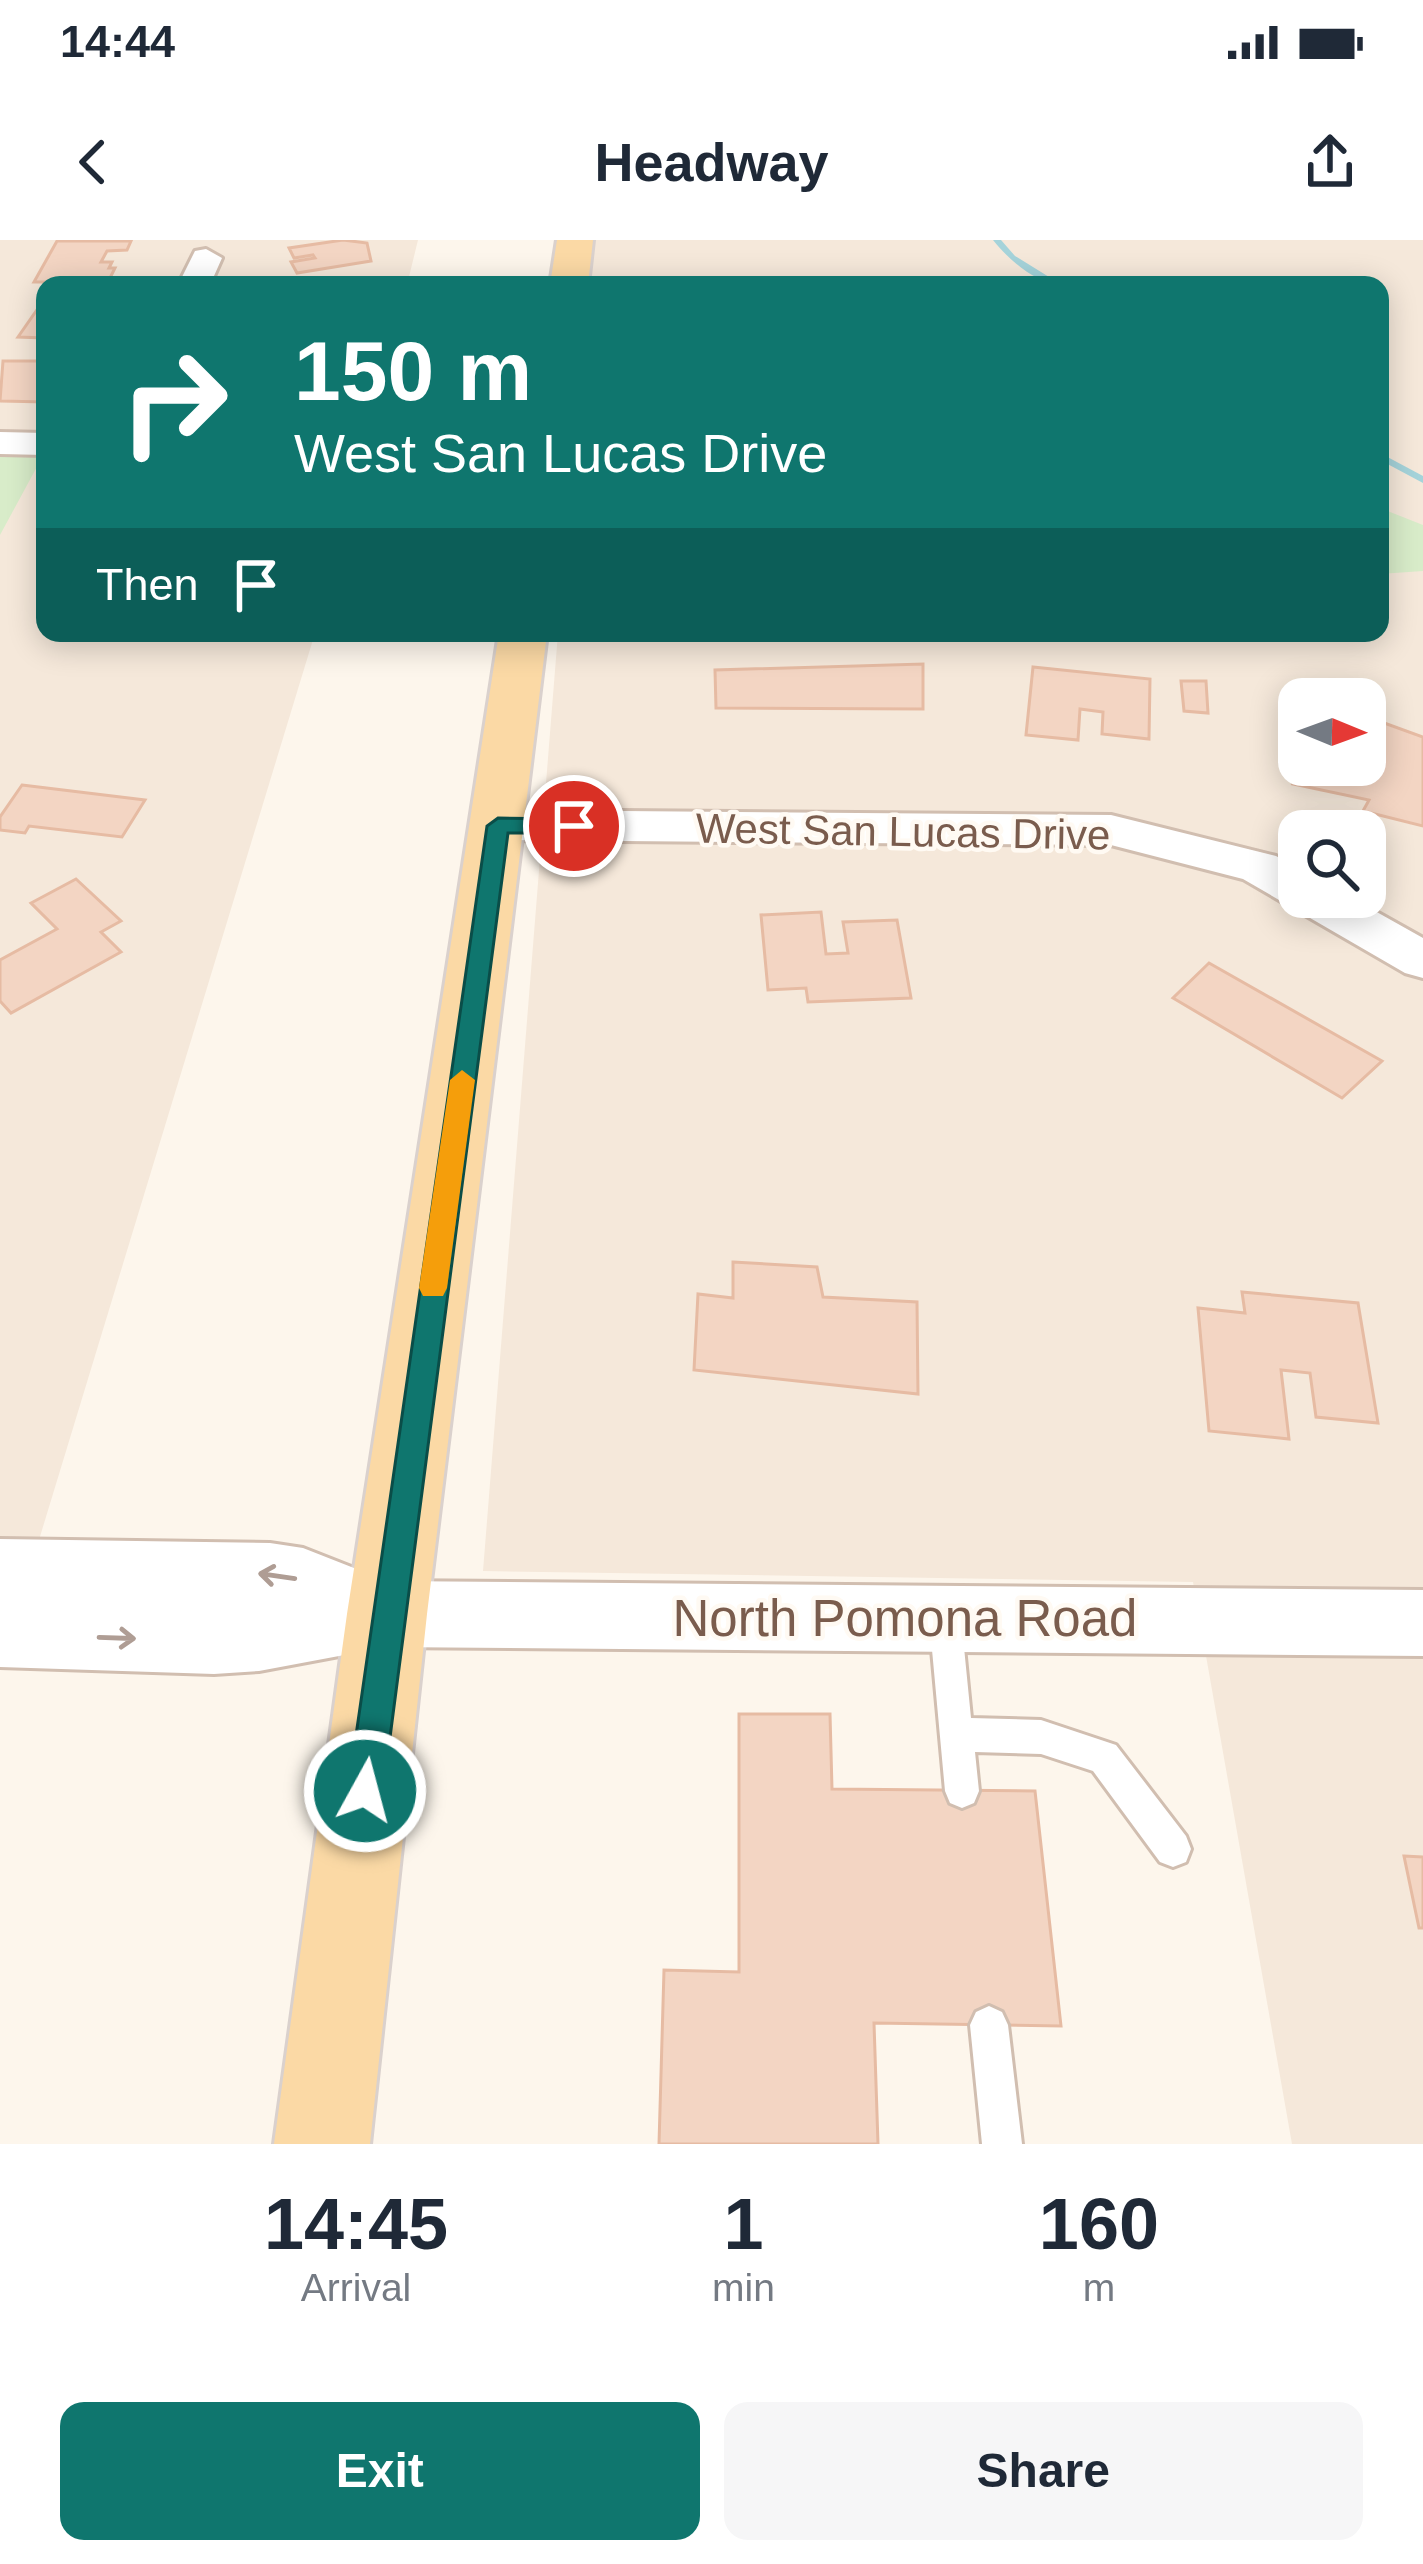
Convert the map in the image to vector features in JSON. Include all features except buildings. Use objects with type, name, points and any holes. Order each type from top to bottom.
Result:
[{"type":"main road","points":[[570,276],[575,240]]},
{"type":"main road","points":[[322,2144],[387,1614],[522,642]]},
{"type":"street","points":[[0,443],[36,444]]},
{"type":"street","name":"West San Lucas Drive","points":[[498,826],[1111,830],[1259,867],[1278,878]]},
{"type":"street","points":[[1349,918],[1423,960]]},
{"type":"street","name":"North Pomona Road","points":[[0,1570],[269,1574],[303,1580],[387,1614]]},
{"type":"street","name":"North Pomona Road","points":[[0,1634],[214,1641],[259,1638],[387,1614],[1423,1623]]},
{"type":"lane","points":[[945,1617],[962,1791]]},
{"type":"lane","points":[[956,1735],[1041,1736],[1104,1756],[1173,1849]]},
{"type":"lane","points":[[989,2024],[1002,2144]]},
{"type":"shaded area","points":[[0,240],[418,240],[409,276],[36,276],[36,642],[312,642],[0,1668]]},
{"type":"shaded area","points":[[592,240],[1423,240],[1423,2144],[1292,2144],[1193,1582],[483,1571],[557,642],[1389,642],[1389,276],[590,276]]},
{"type":"green space","points":[[0,451],[36,452],[36,469],[0,535]]},
{"type":"green space","points":[[1389,512],[1423,525],[1423,571],[1389,573]]},
{"type":"waterway","points":[[997,240],[1012,258],[1043,276]]},
{"type":"waterway","points":[[1389,461],[1423,480]]},
{"type":"slow traffic","points":[[433,1288],[462,1080]]},
{"type":"route","points":[[365,1791],[498,826],[574,826]]}]
